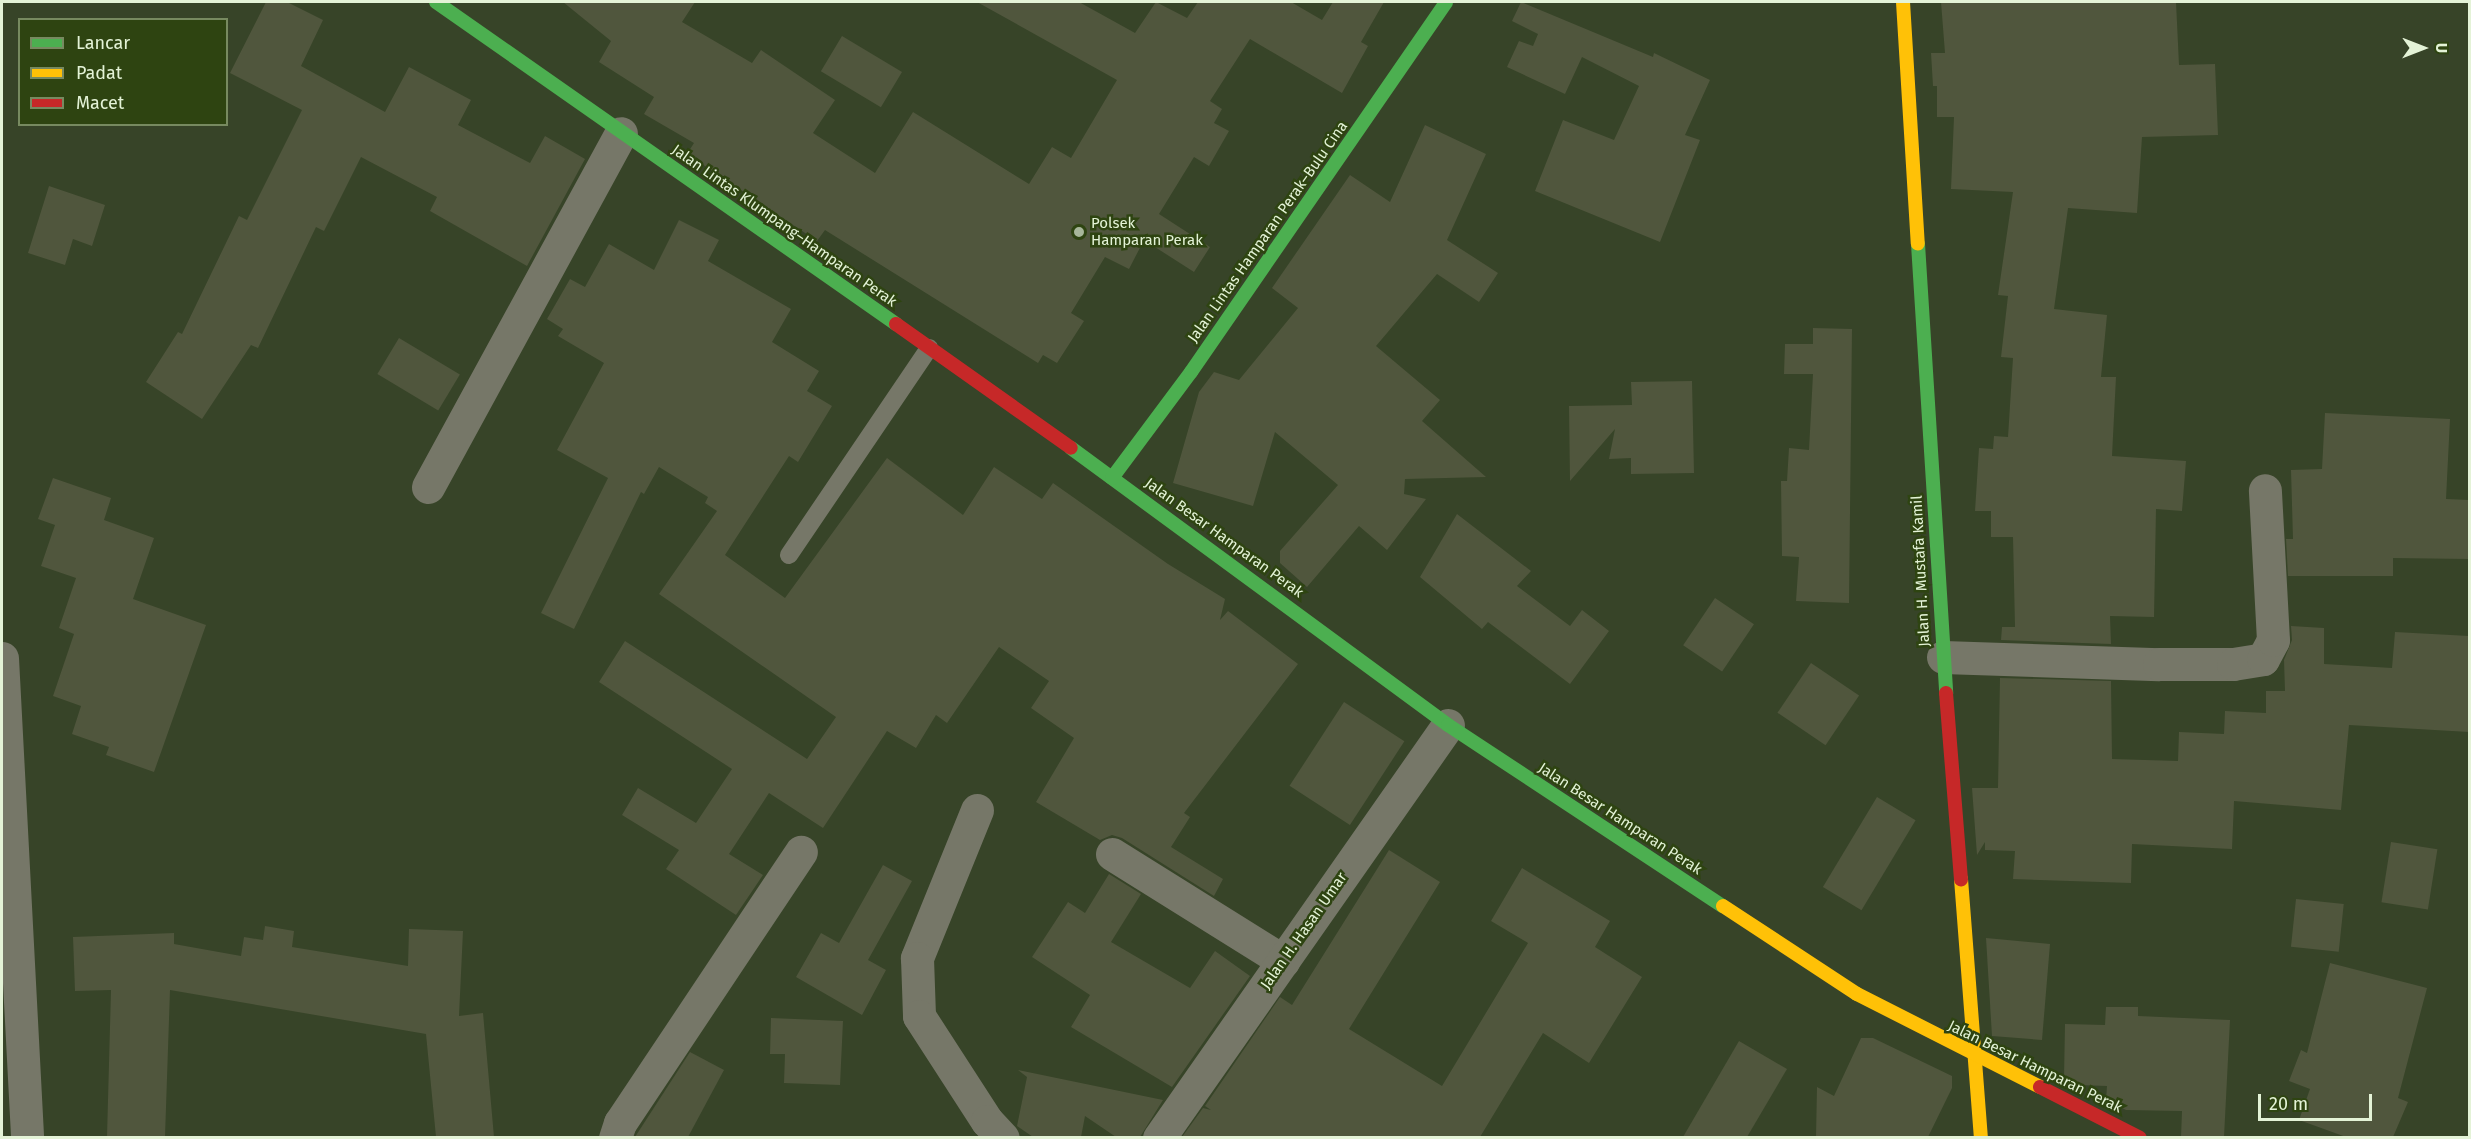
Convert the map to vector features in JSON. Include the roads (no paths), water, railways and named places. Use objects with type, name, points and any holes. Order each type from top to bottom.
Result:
[{"type":"main road","name":"Jalan Lintas Klumpang–Hamparan Perak","points":[[436,2],[1112,478]]},
{"type":"main road","name":"Jalan Lintas Hamparan Perak–Bulu Cina","points":[[1112,478],[1191,372],[1446,2]]},
{"type":"main road","name":"Jalan H. Mustafa Kamil","points":[[1904,2],[1943,657],[1976,1057],[1980,1137]]},
{"type":"main road","name":"Jalan Besar Hamparan Perak","points":[[1112,478],[1448,725],[1857,994],[1976,1057],[2140,1137]]},
{"type":"street","points":[[428,487],[621,133]]},
{"type":"street","points":[[1943,657],[2158,664],[2233,664],[2263,659],[2273,640],[2265,490]]},
{"type":"street","points":[[2,658],[27,1137]]},
{"type":"street","name":"Jalan H. Hasan Umar","points":[[1160,1137],[1448,725]]},
{"type":"street","points":[[977,810],[917,958],[919,1016],[987,1121],[1003,1137]]},
{"type":"street","points":[[615,1137],[620,1123],[801,852]]},
{"type":"street","points":[[1112,854],[1283,961]]},
{"type":"lane","points":[[789,555],[929,348]]},
{"type":"place","name":"Polsek Hamparan Perak","points":[[1079,232]]}]
